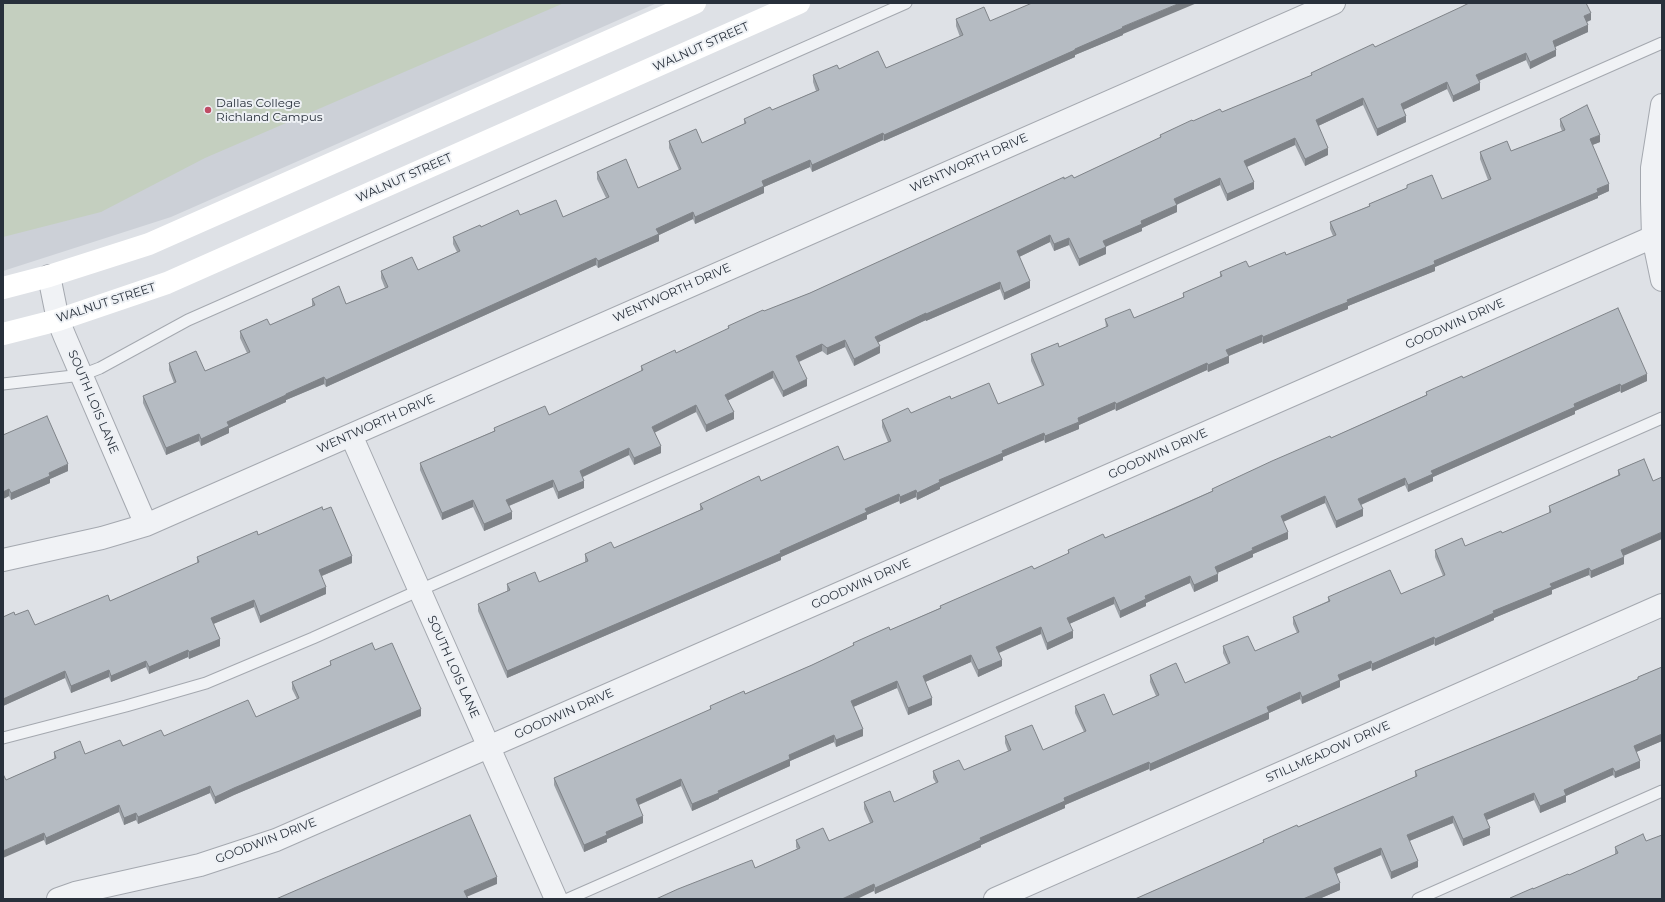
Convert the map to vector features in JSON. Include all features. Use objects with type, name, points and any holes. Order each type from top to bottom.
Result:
[{"type":"main road","points":[[3,288],[49,276],[149,244],[695,3]]},
{"type":"main road","name":"WALNUT STREET","points":[[3,334],[58,320],[168,283],[799,3]]},
{"type":"street","name":"WENTWORTH DRIVE","points":[[3,560],[102,538],[146,525],[1334,3]]},
{"type":"street","points":[[1662,105],[1652,168],[1657,200],[1653,237],[1662,280]]},
{"type":"street","name":"GOODWIN DRIVE","points":[[58,899],[75,893],[200,865],[276,840],[1653,237]]},
{"type":"street","name":"SOUTH LOIS LANE","points":[[49,276],[58,320],[146,525]]},
{"type":"street","name":"SOUTH LOIS LANE","points":[[351,435],[556,899]]},
{"type":"street","name":"STILLMEADOW DRIVE","points":[[995,899],[1662,605]]},
{"type":"lane","points":[[3,384],[82,375],[100,368],[188,320],[906,3]]},
{"type":"lane","points":[[3,738],[206,683],[314,638],[1662,43]]},
{"type":"lane","points":[[568,899],[1662,418]]},
{"type":"lane","points":[[1418,899],[1662,791]]},
{"type":"shaded area","name":"Dallas College Richland Campus","points":[[3,3],[657,3],[171,217],[3,271]]},
{"type":"green space","name":"Dallas College Richland Campus","points":[[3,3],[564,3],[205,158],[101,212],[3,237]]},
{"type":"building","points":[[1032,3],[1180,3],[1122,27],[1123,28],[1075,50],[884,135],[883,133],[812,165],[810,160],[762,181],[764,186],[695,217],[693,212],[656,229],[659,234],[598,261],[596,258],[326,380],[324,377],[286,394],[227,422],[229,426],[201,439],[199,434],[166,448],[143,396],[176,382],[169,363],[196,351],[205,371],[250,352],[240,331],[267,319],[270,325],[315,305],[312,299],[339,286],[346,304],[388,287],[381,271],[412,257],[418,270],[460,251],[453,237],[480,225],[481,227],[518,210],[520,215],[556,200],[563,217],[609,197],[597,172],[626,159],[638,188],[681,169],[669,141],[696,129],[702,143],[746,123],[744,119],[770,107],[772,110],[819,90],[813,75],[837,65],[839,69],[878,51],[886,68],[963,35],[956,19],[984,7],[990,21]]},
{"type":"building","points":[[1469,3],[1586,3],[1591,13],[1584,16],[1588,25],[1553,41],[1556,50],[1530,62],[1526,53],[1476,75],[1480,83],[1453,96],[1447,82],[1401,104],[1406,116],[1377,129],[1363,98],[1316,120],[1328,148],[1305,159],[1295,138],[1244,161],[1254,182],[1227,194],[1220,178],[1174,199],[1177,205],[1141,221],[1142,224],[1103,241],[1106,247],[1079,259],[1069,238],[1054,244],[1050,235],[1017,251],[1030,281],[1004,293],[1000,282],[926,313],[875,337],[880,346],[854,359],[845,340],[827,348],[822,344],[796,356],[807,379],[783,391],[773,371],[725,395],[734,412],[706,425],[696,405],[652,427],[661,446],[634,458],[629,448],[580,471],[584,481],[558,492],[553,480],[506,500],[512,512],[484,524],[473,500],[442,513],[420,463],[495,431],[494,428],[545,406],[549,415],[643,370],[641,366],[675,350],[676,353],[763,310],[764,311],[810,293],[1064,177],[1064,179],[1072,175],[1074,178],[1161,137],[1160,135],[1192,120],[1193,121],[1220,109],[1222,112],[1312,75],[1311,73],[1373,44],[1375,47]]},
{"type":"building","points":[[1587,105],[1600,135],[1590,139],[1609,184],[1597,189],[1598,192],[1434,261],[1435,264],[1347,300],[1348,302],[1263,337],[1262,335],[1226,350],[1229,356],[1208,365],[1207,363],[1116,404],[1115,402],[1078,418],[1079,422],[1045,436],[1044,433],[1002,451],[1003,453],[939,480],[940,482],[917,493],[916,490],[900,497],[899,494],[865,509],[867,512],[780,551],[781,553],[507,671],[478,604],[510,590],[507,584],[535,572],[539,582],[588,561],[585,554],[611,542],[614,548],[703,509],[700,504],[759,476],[761,481],[838,446],[844,460],[891,441],[882,420],[908,408],[911,413],[950,396],[951,399],[989,383],[998,404],[1044,385],[1031,354],[1058,343],[1059,347],[1108,326],[1105,319],[1130,309],[1134,318],[1184,297],[1183,293],[1222,276],[1220,272],[1246,261],[1249,267],[1285,252],[1286,255],[1336,235],[1330,222],[1370,206],[1369,204],[1407,188],[1407,185],[1432,175],[1442,199],[1491,179],[1480,152],[1507,141],[1511,151],[1565,130],[1560,119]]},
{"type":"building","points":[[1618,308],[1647,374],[1621,386],[1620,384],[1574,404],[1575,407],[1431,471],[1433,474],[1408,485],[1405,478],[1358,499],[1363,509],[1336,521],[1325,496],[1281,516],[1288,532],[1215,567],[1218,574],[1194,585],[1190,576],[1145,596],[1146,599],[1120,611],[1114,597],[1067,618],[1073,631],[1047,643],[1041,627],[996,647],[1002,660],[978,670],[971,655],[923,676],[932,698],[908,708],[897,681],[851,701],[863,729],[836,740],[834,735],[789,755],[790,759],[718,791],[719,793],[692,804],[681,779],[636,799],[643,816],[606,832],[607,835],[584,845],[554,778],[711,709],[710,706],[744,691],[745,694],[812,665],[854,645],[853,643],[889,627],[890,630],[941,608],[940,606],[1032,566],[1034,569],[1069,553],[1068,550],[1103,534],[1105,538],[1175,508],[1213,491],[1212,489],[1272,461],[1330,436],[1331,438],[1427,395],[1426,392],[1462,376],[1463,378]]},
{"type":"building","points":[[47,416],[68,464],[49,473],[50,476],[11,493],[9,489],[3,492],[3,435]]},
{"type":"building","points":[[1644,459],[1653,481],[1662,477],[1662,532],[1621,550],[1624,557],[1591,571],[1589,568],[1550,584],[1552,587],[1493,611],[1494,613],[1435,639],[1434,637],[1372,664],[1371,661],[1338,675],[1340,680],[1302,697],[1300,692],[1267,707],[1269,712],[1150,764],[1149,762],[1064,798],[1065,801],[980,838],[981,840],[875,888],[874,884],[842,899],[656,899],[752,860],[755,868],[800,848],[796,840],[823,828],[829,841],[873,822],[864,802],[890,791],[894,802],[938,782],[933,771],[959,760],[964,770],[1011,750],[1005,736],[1032,725],[1043,750],[1086,731],[1075,706],[1104,694],[1113,715],[1159,695],[1150,675],[1176,663],[1185,683],[1230,663],[1223,646],[1248,636],[1255,651],[1299,632],[1293,617],[1330,601],[1328,597],[1390,570],[1401,594],[1445,575],[1435,550],[1462,538],[1465,546],[1501,531],[1502,533],[1551,512],[1549,506],[1620,475],[1618,470]]},
{"type":"building","points":[[322,507],[323,510],[331,507],[352,556],[319,570],[326,587],[260,616],[254,600],[211,618],[220,639],[189,652],[188,650],[149,667],[146,661],[111,676],[109,670],[71,686],[65,671],[3,699],[3,617],[14,612],[15,615],[28,610],[35,625],[108,595],[110,601],[199,562],[197,557],[257,531],[258,535]]},
{"type":"building","points":[[372,643],[375,650],[392,643],[421,709],[215,797],[210,786],[138,817],[136,813],[124,818],[119,805],[46,838],[44,833],[3,851],[3,774],[6,780],[56,758],[54,752],[80,741],[85,754],[120,740],[123,746],[161,730],[164,736],[248,700],[256,717],[299,698],[292,682],[331,665],[330,661]]},
{"type":"building","points":[[1662,667],[1662,734],[1634,746],[1640,761],[1615,772],[1613,768],[1564,790],[1566,795],[1540,806],[1534,793],[1484,814],[1490,828],[1463,839],[1453,816],[1407,835],[1418,861],[1391,872],[1381,848],[1334,868],[1340,883],[1303,899],[1135,899],[1264,842],[1263,840],[1297,825],[1298,827],[1417,776],[1415,771],[1638,679],[1638,677]]},
{"type":"building","points":[[470,815],[497,877],[464,891],[468,899],[276,899]]},
{"type":"building","points":[[1643,834],[1646,841],[1662,835],[1662,899],[1510,899],[1618,853],[1615,847]]},
{"type":"place","name":"Dallas College Richland Campus","points":[[208,110]]}]
